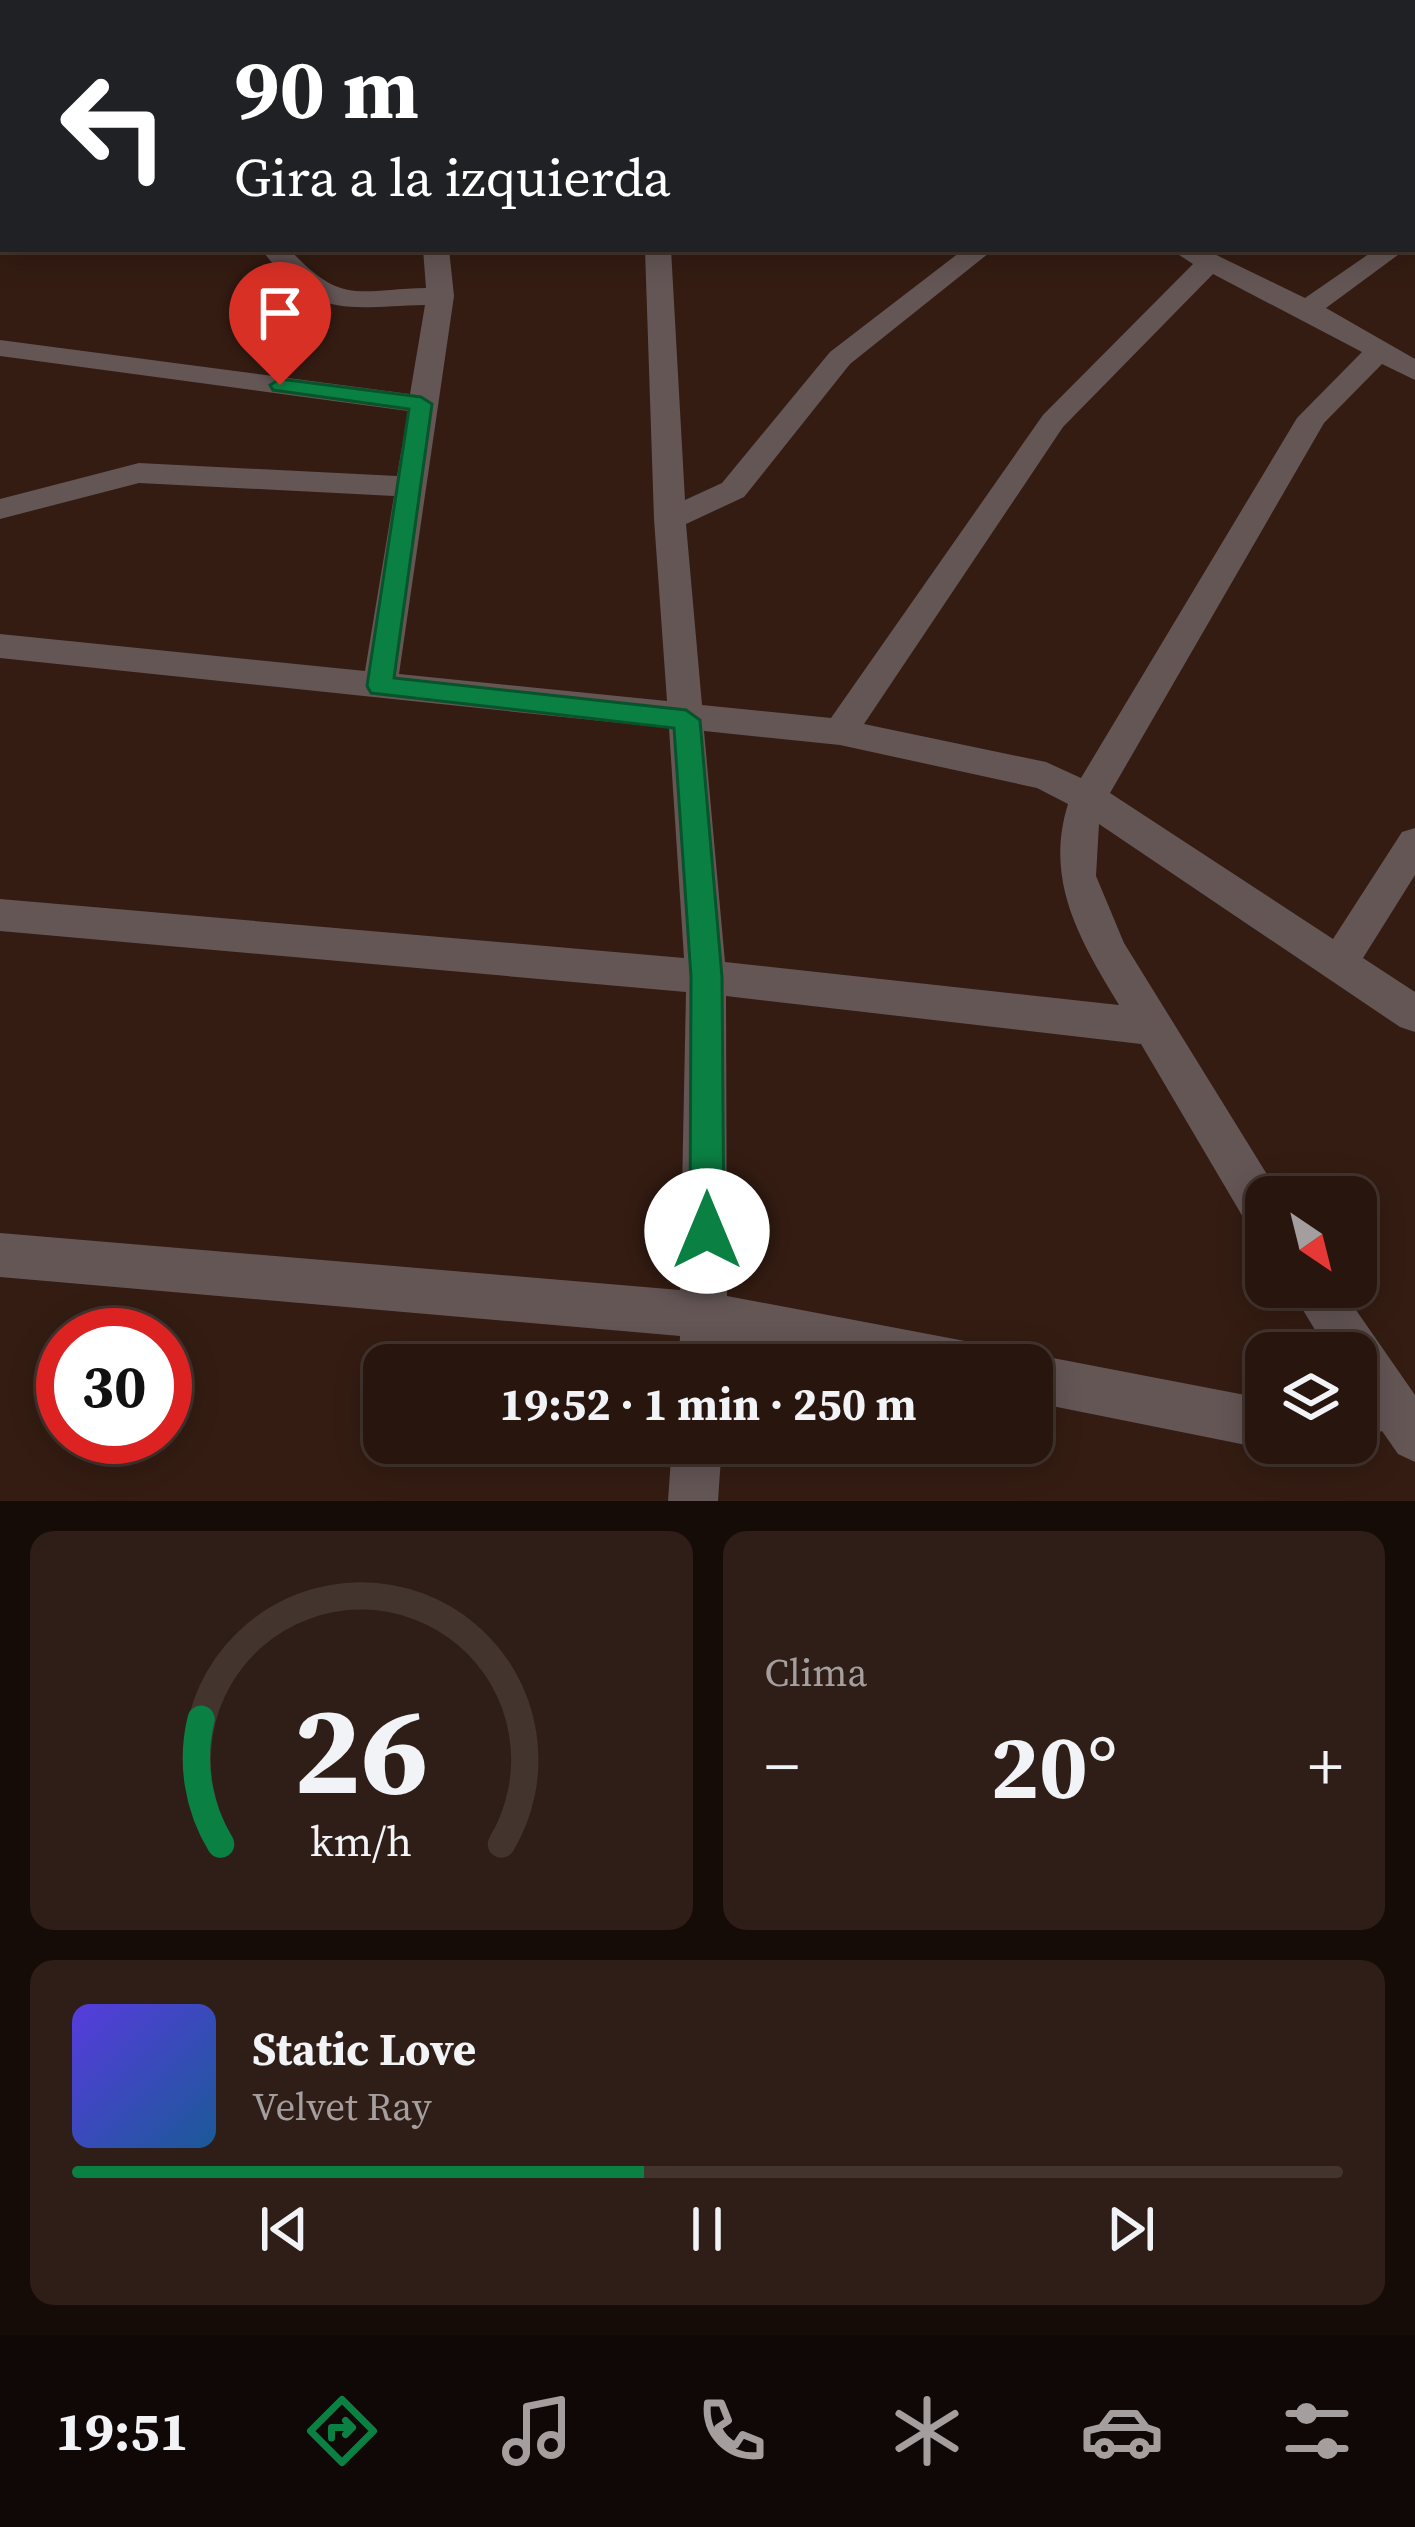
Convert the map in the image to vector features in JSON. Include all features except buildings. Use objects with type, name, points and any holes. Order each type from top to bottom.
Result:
[{"type":"street","points":[[277,252],[310,287],[335,299],[440,296]]},
{"type":"street","points":[[380,686],[440,296],[436,252]]},
{"type":"street","points":[[666,252],[670,519],[706,977],[705,1344]]},
{"type":"street","points":[[670,519],[733,490],[840,358],[977,252]]},
{"type":"street","points":[[1307,309],[1389,252]]},
{"type":"street","points":[[840,733],[1053,422],[1195,257],[1307,309],[1415,371]]},
{"type":"street","points":[[0,348],[421,404]]},
{"type":"street","points":[[1245,1180],[1107,950],[1077,876],[1076,838],[1088,798],[1312,418],[1378,352]]},
{"type":"street","points":[[0,509],[139,473],[409,488]]},
{"type":"street","points":[[0,646],[840,733],[1046,776],[1088,798],[1415,1014]]},
{"type":"street","points":[[1340,961],[1415,843]]},
{"type":"street","points":[[0,915],[706,977],[1151,1028]]},
{"type":"street","points":[[0,1255],[707,1315],[856,1344]]},
{"type":"street","points":[[1324,1308],[1387,1419]]},
{"type":"street","points":[[1053,1382],[1245,1420]]},
{"type":"street","points":[[692,1501],[695,1464]]},
{"type":"route","points":[[280,385],[421,404],[380,686],[686,720],[706,977],[707,1231]]}]
